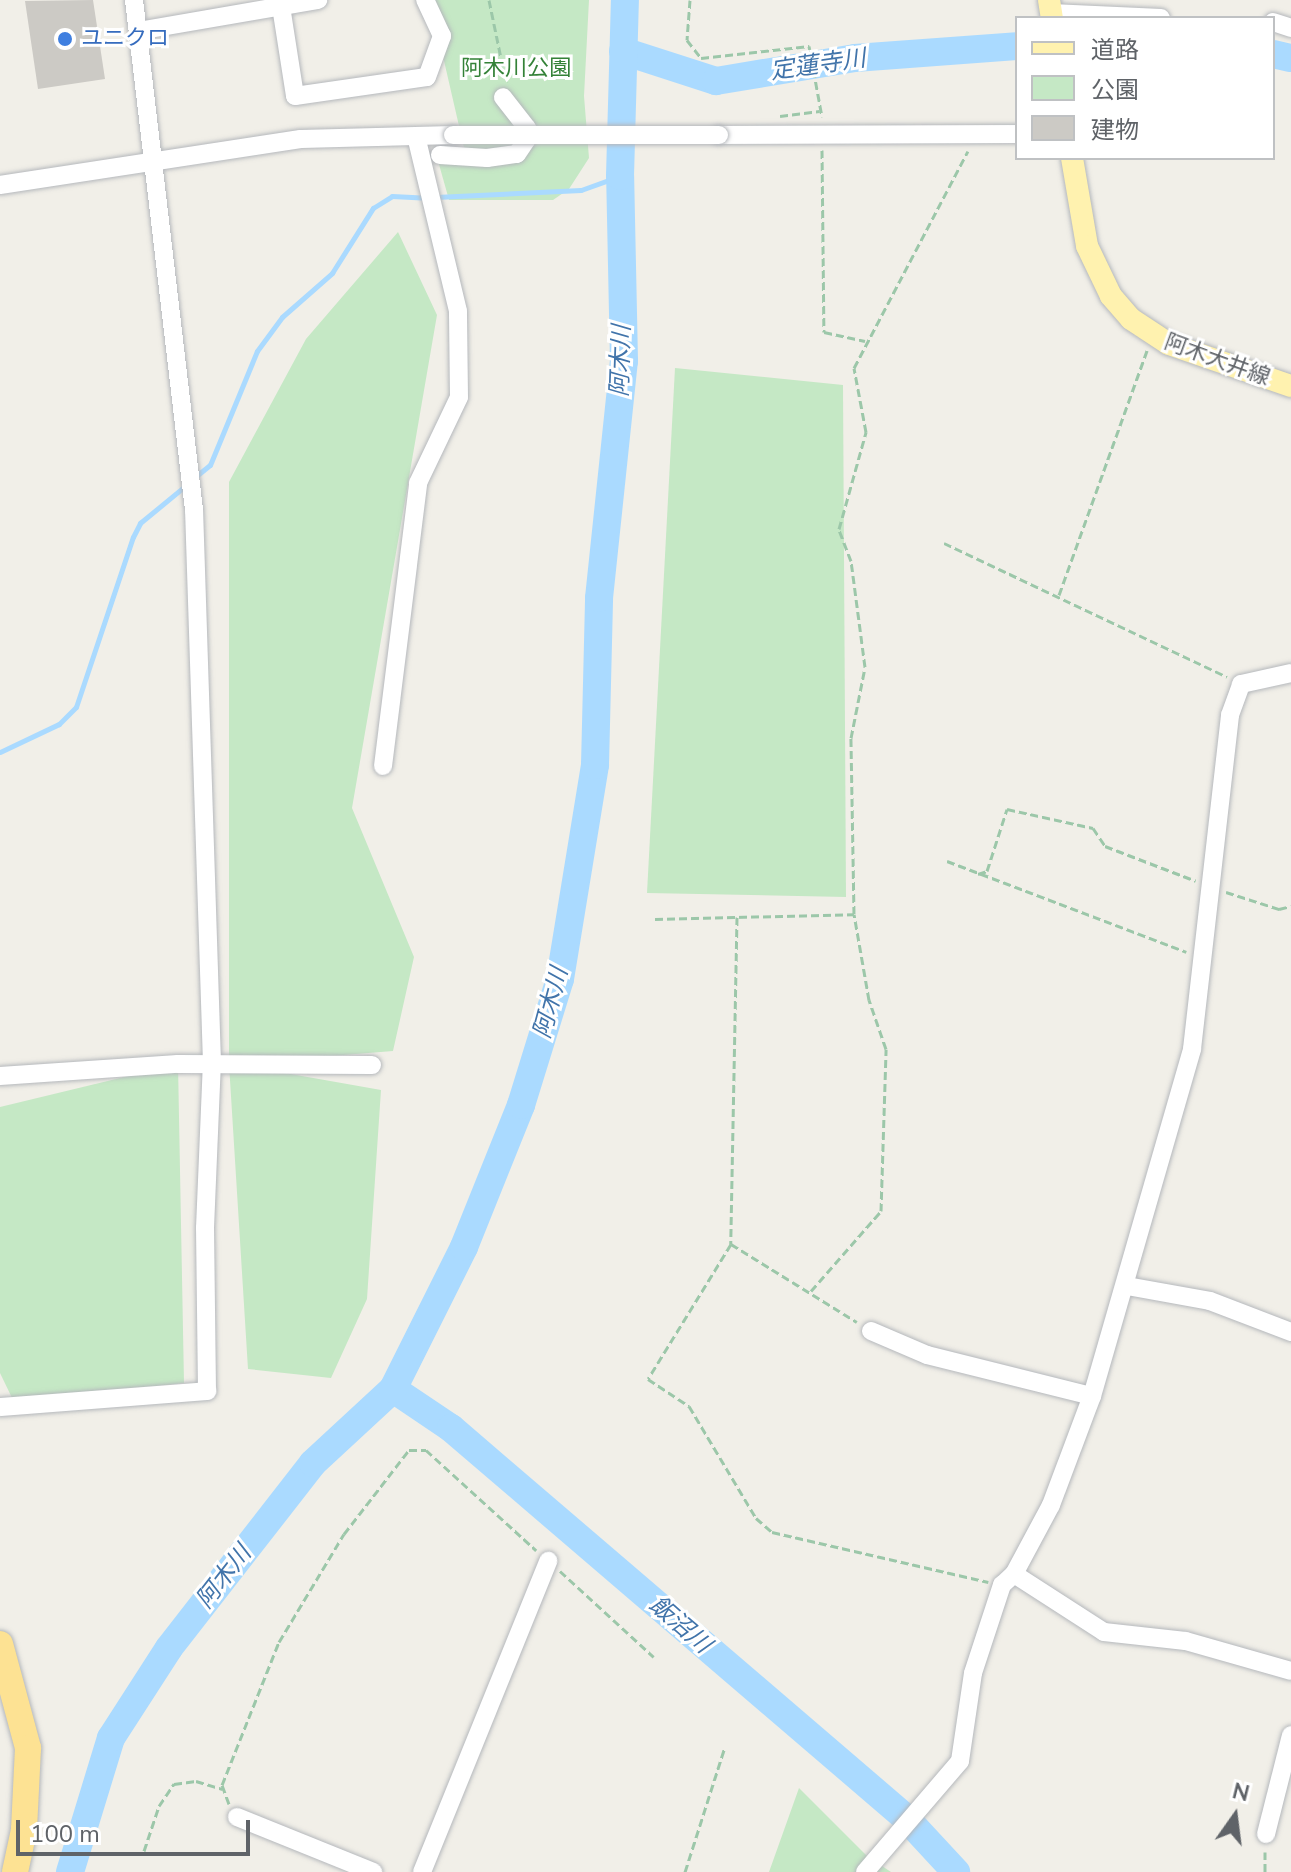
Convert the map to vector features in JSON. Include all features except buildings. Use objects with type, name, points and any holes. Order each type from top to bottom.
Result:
[{"type":"highway","points":[[0,1644],[28,1748],[24,1830],[15,1872]]},
{"type":"main road","name":"阿木大井線","points":[[1072,160],[1087,246],[1101,279],[1131,319],[1152,335],[1206,360],[1291,386]]},
{"type":"street","points":[[0,1407],[207,1391],[205,1228],[212,1063],[194,510],[134,0]]},
{"type":"street","points":[[138,31],[281,3],[318,0]]},
{"type":"street","points":[[281,3],[295,96],[427,77],[442,36],[425,0]]},
{"type":"street","points":[[1051,10],[1126,16]]},
{"type":"street","points":[[440,155],[487,158],[517,154],[527,139],[527,128],[503,97]]},
{"type":"street","points":[[0,185],[301,139],[453,135],[1015,134]]},
{"type":"street","points":[[383,766],[418,483],[459,397],[458,311],[436,209],[416,136]]},
{"type":"street","points":[[865,1872],[960,1761],[973,1673],[1008,1580],[1051,1505],[1092,1396],[1127,1286],[1192,1049],[1214,888],[1224,745],[1241,684],[1291,673]]},
{"type":"street","points":[[0,1076],[212,1063],[372,1065]]},
{"type":"street","points":[[1127,1286],[1210,1301],[1291,1332]]},
{"type":"street","points":[[871,1331],[927,1355],[1092,1396]]},
{"type":"street","points":[[422,1872],[548,1561]]},
{"type":"street","points":[[1008,1580],[1104,1632],[1186,1641],[1291,1671]]},
{"type":"street","points":[[1266,1834],[1291,1735]]},
{"type":"street","points":[[237,1817],[373,1872]]},
{"type":"path","points":[[489,0],[507,81],[503,97]]},
{"type":"path","points":[[690,0],[687,40],[701,58],[809,46],[823,120]]},
{"type":"path","points":[[811,1291],[881,1211],[886,1049],[869,1000],[854,914],[851,738],[865,667],[851,561],[839,529],[866,432],[854,368],[865,341],[978,134]]},
{"type":"path","points":[[822,146],[824,332],[865,341]]},
{"type":"path","points":[[1058,597],[1152,335]]},
{"type":"path","points":[[944,543],[1241,684]]},
{"type":"path","points":[[978,874],[987,871],[1007,809],[1093,828],[1105,846],[1279,909],[1291,906]]},
{"type":"path","points":[[947,861],[1204,959]]},
{"type":"path","points":[[655,919],[854,914]]},
{"type":"path","points":[[737,917],[731,1244],[648,1379],[689,1406],[756,1518],[772,1532],[829,1548],[1008,1580]]},
{"type":"path","points":[[731,1244],[871,1331]]},
{"type":"path","points":[[223,1789],[279,1642],[344,1534],[409,1450],[426,1450],[654,1657]]},
{"type":"path","points":[[685,1872],[725,1747]]},
{"type":"path","points":[[144,1851],[159,1806],[174,1784],[196,1781],[223,1789],[237,1817]]},
{"type":"path","points":[[1265,1872],[1266,1834]]},
{"type":"green space","name":"阿木川公園","points":[[430,0],[589,0],[584,96],[589,158],[569,189],[553,200],[449,200],[435,150],[465,152]]},
{"type":"green space","points":[[398,232],[437,315],[352,808],[414,957],[393,1051],[234,1064],[381,1090],[367,1299],[331,1378],[248,1369],[229,1064],[229,482],[306,339]]},
{"type":"green space","points":[[675,368],[843,385],[846,897],[647,893]]},
{"type":"green space","points":[[178,1064],[184,1383],[14,1402],[0,1373],[0,1107]]},
{"type":"green space","points":[[799,1788],[867,1856],[891,1872],[769,1872]]},
{"type":"waterway","name":"阿木川","points":[[70,1872],[111,1738],[169,1648],[313,1463],[393,1389],[464,1247],[521,1105],[560,979],[595,765],[599,598],[624,361],[620,176],[625,0]]},
{"type":"waterway","name":"定蓮寺川","points":[[623,51],[716,81],[855,58],[1015,46]]},
{"type":"waterway","name":"定蓮寺川","points":[[1275,54],[1291,58]]},
{"type":"waterway","points":[[436,197],[581,190],[620,176]]},
{"type":"waterway","points":[[195,477],[210,465],[257,351],[282,317],[332,273],[373,208],[392,196],[426,198]]},
{"type":"waterway","points":[[0,752],[59,724],[76,707],[133,537],[140,523],[185,486]]},
{"type":"waterway","name":"飯沼川","points":[[393,1389],[451,1428],[906,1818],[956,1872]]},
{"type":"place","name":"ユニクロ","points":[[65,39]]}]
